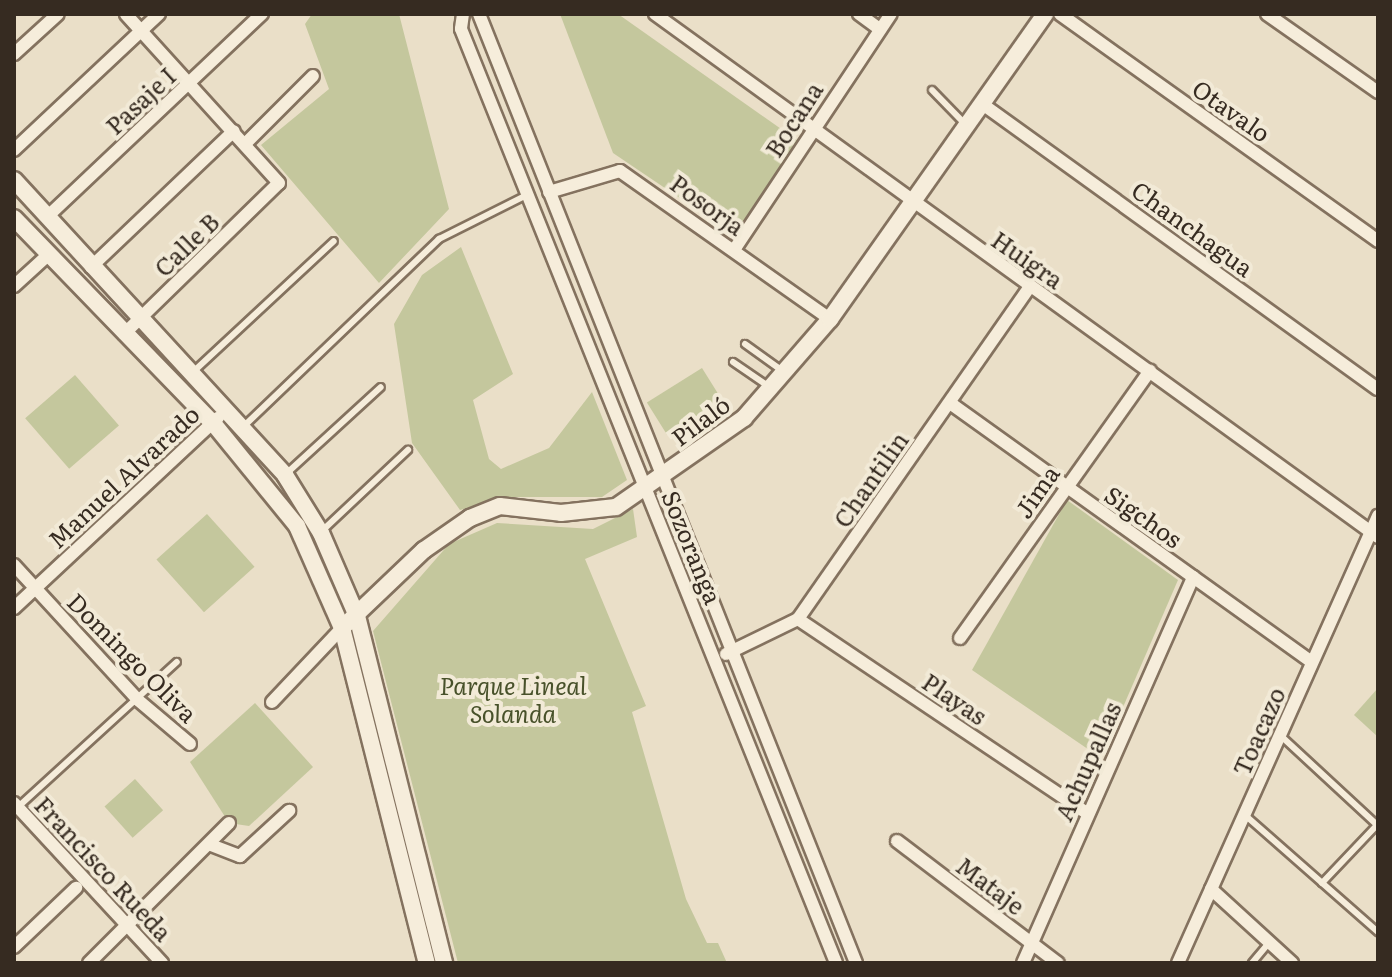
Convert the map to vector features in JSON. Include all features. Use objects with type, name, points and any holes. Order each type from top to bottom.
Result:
[{"type":"street","points":[[14,54],[58,14]]},
{"type":"street","points":[[126,14],[245,144],[313,76]]},
{"type":"street","points":[[14,150],[159,14]]},
{"type":"street","name":"Pasaje I","points":[[47,217],[262,14]]},
{"type":"street","name":"Sozoranga","points":[[463,14],[461,29],[530,194],[836,963]]},
{"type":"street","name":"Sozoranga","points":[[479,14],[661,479],[856,963]]},
{"type":"street","name":"Huigra","points":[[655,14],[1374,534]]},
{"type":"street","points":[[859,14],[880,29]]},
{"type":"street","name":"Bocana","points":[[734,250],[813,126],[891,14]]},
{"type":"street","name":"Pilaló","points":[[272,702],[342,628],[424,550],[470,518],[500,506],[604,511],[661,479],[774,391],[914,204],[1045,14]]},
{"type":"street","name":"Otavalo","points":[[1060,14],[1378,241]]},
{"type":"street","points":[[1267,14],[1378,92]]},
{"type":"street","name":"Chanchagua","points":[[981,103],[1378,389]]},
{"type":"street","points":[[91,267],[234,131]]},
{"type":"street","name":"Calle B","points":[[124,334],[279,187],[245,144]]},
{"type":"street","name":"Posorja","points":[[549,192],[620,171],[830,319]]},
{"type":"street","points":[[14,180],[285,475],[321,533],[357,616],[444,963]]},
{"type":"street","points":[[14,218],[213,423],[297,526],[342,628],[427,963]]},
{"type":"street","points":[[14,286],[48,255]]},
{"type":"street","name":"Chantilin","points":[[715,659],[798,619],[1030,287]]},
{"type":"street","points":[[597,364],[613,358]]},
{"type":"street","name":"Jima","points":[[960,638],[1150,371]]},
{"type":"street","name":"Sigchos","points":[[950,403],[1312,662]]},
{"type":"street","name":"Manuel Alvarado","points":[[14,608],[226,410]]},
{"type":"street","name":"Toacazo","points":[[1178,963],[1312,662],[1374,534],[1378,516]]},
{"type":"street","name":"Domingo Oliva","points":[[14,565],[138,700],[190,744]]},
{"type":"street","name":"Achupallas","points":[[1023,963],[1193,577]]},
{"type":"street","name":"Playas","points":[[798,619],[1088,814]]},
{"type":"street","name":"Francisco Rueda","points":[[15,807],[162,963]]},
{"type":"street","points":[[211,845],[240,856],[289,811]]},
{"type":"street","points":[[89,963],[211,845],[229,823]]},
{"type":"street","name":"Mataje","points":[[897,841],[1058,963]]},
{"type":"street","points":[[14,947],[76,888]]},
{"type":"street","points":[[1211,889],[1292,963]]},
{"type":"lane","points":[[932,90],[967,125]]},
{"type":"lane","points":[[243,427],[378,297],[453,234],[530,194]]},
{"type":"lane","points":[[193,372],[334,241]]},
{"type":"lane","points":[[745,344],[787,374]]},
{"type":"lane","points":[[733,362],[774,391]]},
{"type":"lane","points":[[285,475],[381,387]]},
{"type":"lane","points":[[321,533],[408,450]]},
{"type":"lane","points":[[15,807],[177,662]]},
{"type":"lane","points":[[1281,736],[1378,824],[1322,883]]},
{"type":"lane","points":[[1244,815],[1378,932]]},
{"type":"lane","points":[[1252,963],[1269,943]]},
{"type":"green space","points":[[312,14],[399,14],[449,209],[379,283],[261,145],[329,89],[305,24]]},
{"type":"green space","points":[[560,14],[618,14],[801,143],[739,238],[613,153]]},
{"type":"green space","points":[[461,247],[513,374],[473,400],[489,459],[501,469],[549,448],[592,392],[627,480],[602,497],[511,497],[460,510],[412,443],[394,324],[422,275]]},
{"type":"green space","points":[[702,368],[722,400],[667,435],[647,402]]},
{"type":"green space","points":[[75,375],[119,426],[69,469],[25,418]]},
{"type":"green space","points":[[1067,500],[1178,580],[1101,758],[972,670]]},
{"type":"green space","name":"Parque Lineal Solanda","points":[[633,509],[637,537],[585,559],[646,706],[632,712],[686,899],[707,943],[718,943],[727,963],[458,963],[373,631],[449,544],[497,523],[593,529]]},
{"type":"green space","points":[[207,514],[255,567],[204,612],[156,560]]},
{"type":"green space","points":[[1378,688],[1378,737],[1354,715]]},
{"type":"green space","points":[[255,703],[313,767],[249,826],[229,823],[190,762]]},
{"type":"green space","points":[[135,779],[163,810],[133,838],[105,806]]}]
